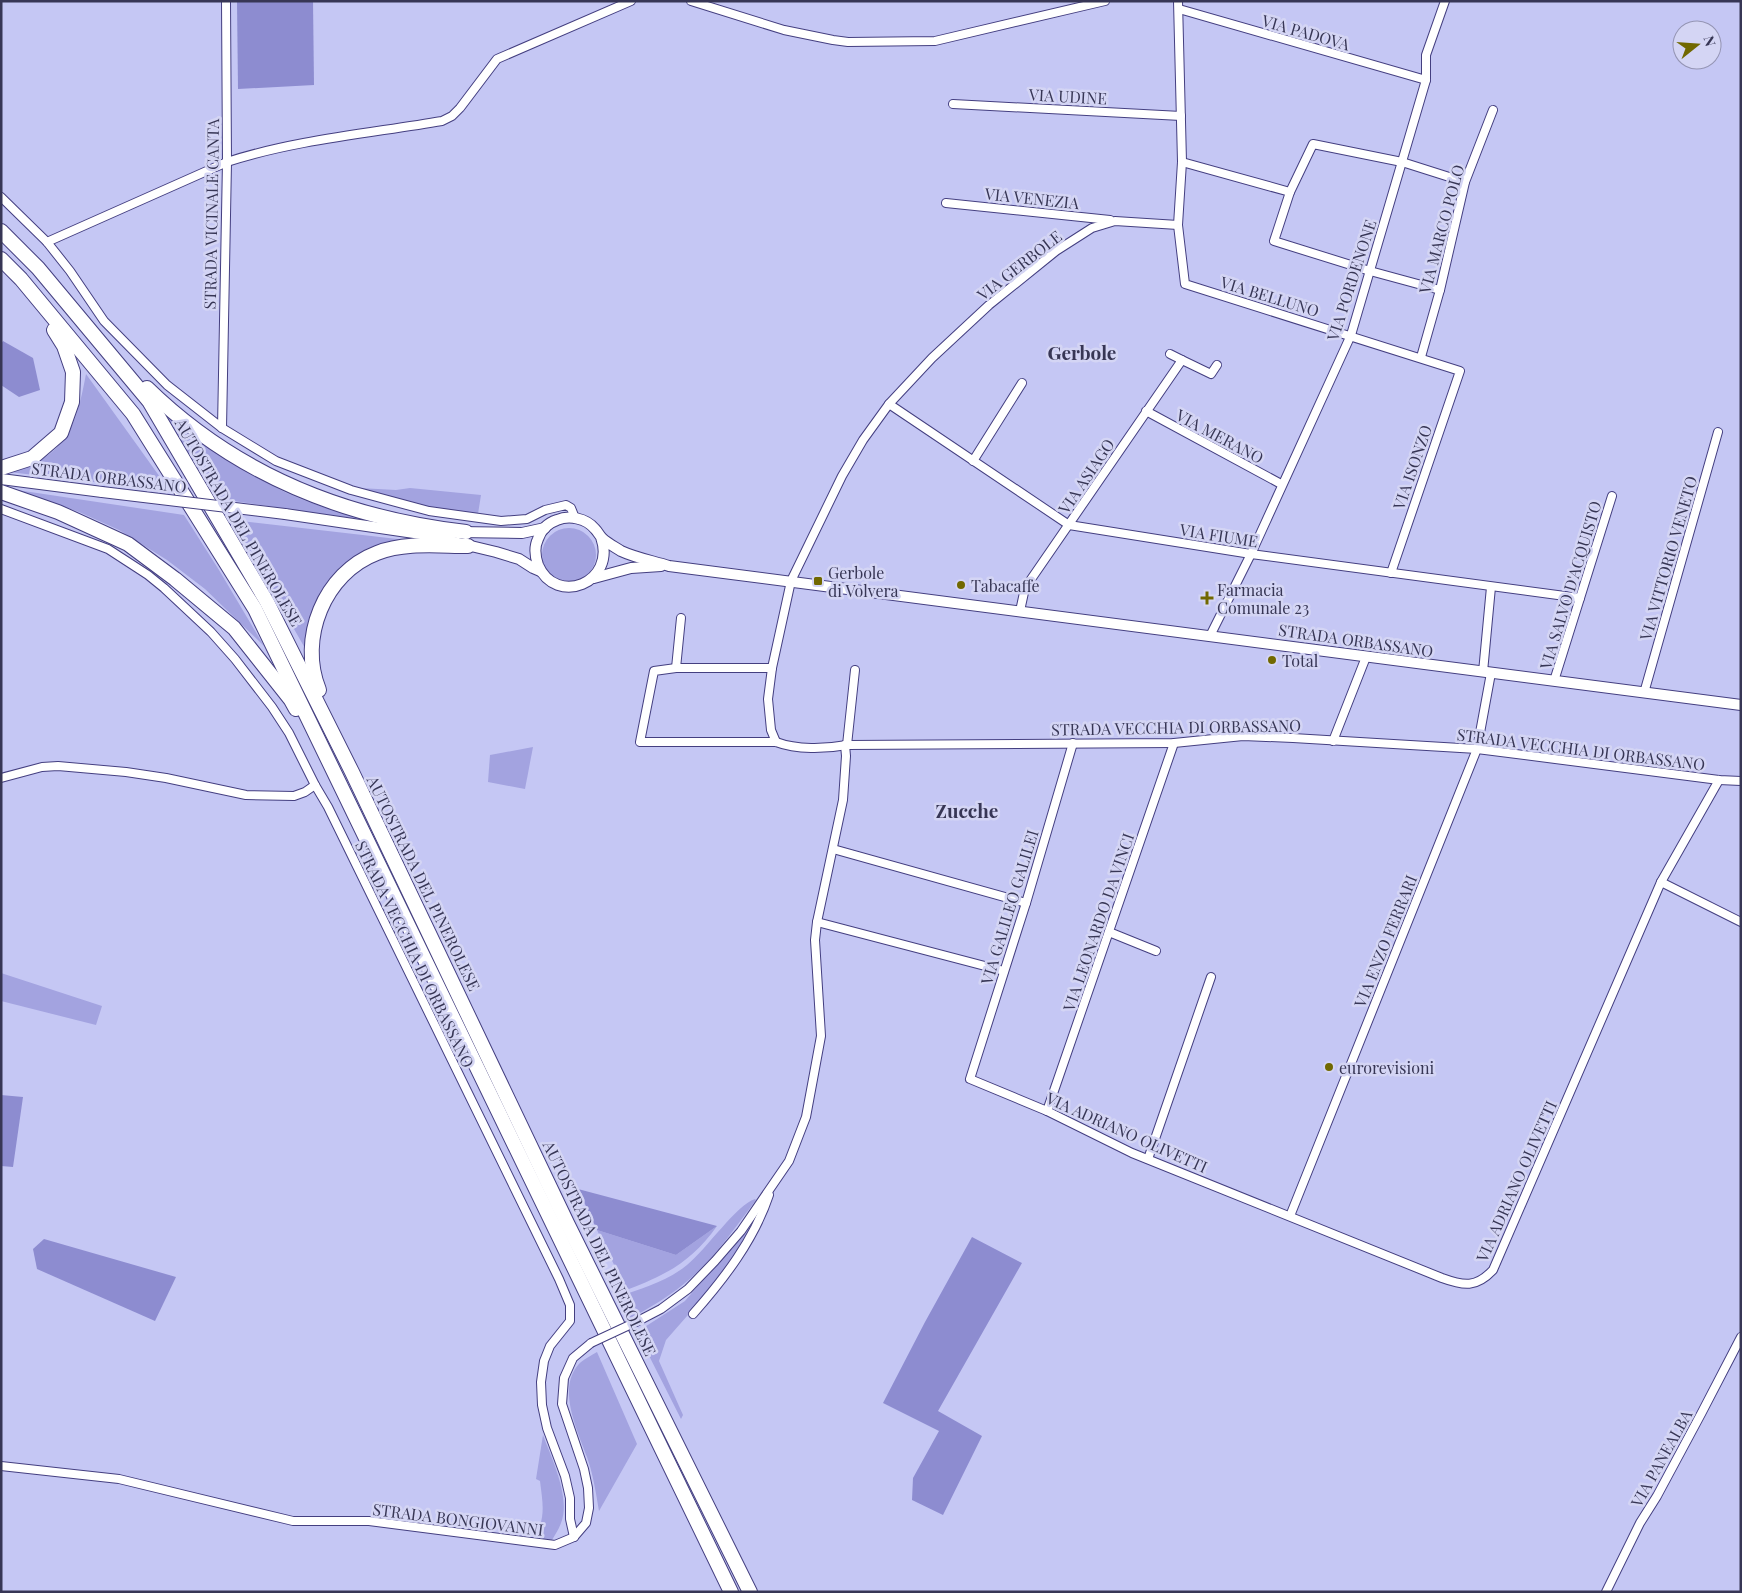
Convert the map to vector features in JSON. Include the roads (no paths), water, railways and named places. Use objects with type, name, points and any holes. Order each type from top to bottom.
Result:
[{"type":"highway","name":"AUTOSTRADA DEL PINEROLESE","points":[[1,231],[38,268],[149,401],[267,602],[352,772],[567,1223],[750,1592]]},
{"type":"highway","name":"AUTOSTRADA DEL PINEROLESE","points":[[1,259],[21,279],[133,414],[256,609],[731,1592]]},
{"type":"highway","points":[[38,268],[132,372],[160,400],[191,426],[237,458],[259,471],[304,492],[356,511],[427,528],[466,532]]},
{"type":"highway","points":[[1,468],[32,458],[61,433],[72,402],[73,372],[64,346],[21,279]]},
{"type":"highway","points":[[1,492],[58,512],[128,544],[175,579],[234,628],[291,700],[341,788]]},
{"type":"highway","points":[[352,772],[314,678],[311,650],[314,627],[326,597],[336,582],[349,570],[362,560],[377,553],[396,547],[468,546]]},
{"type":"main road","name":"STRADA ORBASSANO","points":[[1,479],[285,514],[421,534],[520,559],[533,568],[540,570],[556,584],[565,587],[576,586],[594,578],[631,568],[669,566],[1741,705]]},
{"type":"main road","name":"STRADA ORBASSANO","points":[[421,534],[466,532],[522,533],[544,528],[558,519],[575,518],[586,521],[601,537],[627,553],[669,566]]},
{"type":"main road","points":[[540,570],[536,560],[535,549],[538,538],[544,528]]},
{"type":"main road","points":[[594,578],[599,571],[604,554],[601,537]]},
{"type":"street","name":"STRADA VICINALE CANTA","points":[[222,428],[227,162],[226,1]]},
{"type":"street","points":[[47,242],[227,162],[253,154],[281,147],[442,121],[452,116],[460,108],[497,59],[631,1]]},
{"type":"street","points":[[691,1],[784,30],[848,42],[935,41],[1105,1]]},
{"type":"street","name":"VIA PORDENONE","points":[[1210,636],[1251,554],[1281,484],[1351,336],[1426,80],[1426,55],[1445,1]]},
{"type":"street","points":[[1178,5],[1182,162],[1178,225]]},
{"type":"street","name":"VIA PADOVA","points":[[1178,5],[1426,80]]},
{"type":"street","name":"VIA UDINE","points":[[953,104],[1181,116]]},
{"type":"street","name":"VIA MARCO POLO","points":[[1420,357],[1440,290],[1465,182],[1493,110]]},
{"type":"street","points":[[1440,290],[1370,271],[1274,241],[1290,192],[1313,144],[1402,162],[1465,182]]},
{"type":"street","points":[[1182,162],[1290,192]]},
{"type":"street","points":[[1,198],[47,242],[70,271],[104,321],[167,385],[222,428],[276,461],[351,490],[429,511],[501,521],[527,519],[551,508],[566,505],[572,508],[575,518]]},
{"type":"street","name":"VIA VENEZIA","points":[[946,203],[1114,220]]},
{"type":"street","name":"VIA GERBOLE","points":[[776,742],[771,730],[768,699],[772,668],[791,581],[842,476],[863,440],[890,404],[932,358],[989,305],[1056,252],[1092,228],[1114,220],[1178,225]]},
{"type":"street","name":"VIA BELLUNO","points":[[1178,225],[1185,284],[1460,370]]},
{"type":"street","points":[[1170,354],[1211,374],[1217,365]]},
{"type":"street","name":"VIA ASIAGO","points":[[1020,611],[1025,588],[1182,360]]},
{"type":"street","name":"VIA ISONZO","points":[[1391,573],[1460,370]]},
{"type":"street","points":[[973,461],[1022,383]]},
{"type":"street","name":"VIA FIUME","points":[[890,404],[1069,525],[1251,554],[1580,598]]},
{"type":"street","name":"VIA MERANO","points":[[1146,411],[1281,484]]},
{"type":"street","name":"VIA VITTORIO VENETO","points":[[1644,693],[1718,432]]},
{"type":"street","name":"VIA SALVO D'ACQUISTO","points":[[1554,681],[1612,496]]},
{"type":"street","name":"STRADA VECCHIA DI ORBASSANO","points":[[1,508],[108,550],[164,588],[211,632],[255,684],[289,733],[363,878],[570,1305],[570,1321],[550,1346],[544,1361],[541,1382],[542,1405],[547,1428],[565,1476],[570,1498],[570,1519],[574,1537]]},
{"type":"street","name":"VIA ENZO FERRARI","points":[[1290,1216],[1477,749],[1487,672],[1490,586]]},
{"type":"street","points":[[681,618],[676,668],[772,668]]},
{"type":"street","points":[[1334,741],[1366,656]]},
{"type":"street","name":"STRADA VECCHIA DI ORBASSANO","points":[[676,668],[654,671],[640,742],[776,742],[787,746],[812,747],[846,745],[1174,742],[1243,736],[1477,749],[1719,780],[1741,781]]},
{"type":"street","points":[[574,1537],[586,1523],[589,1508],[588,1488],[584,1469],[562,1404],[564,1378],[573,1358],[591,1343],[661,1309],[688,1289],[740,1231],[772,1186],[789,1161],[806,1117],[821,1036],[815,940],[817,922],[843,800],[846,745],[855,670]]},
{"type":"street","name":"VIA GALILEO GALILEI","points":[[970,1080],[1026,903],[1073,742]]},
{"type":"street","name":"VIA LEONARDO DA VINCI","points":[[1047,1111],[1174,742]]},
{"type":"street","points":[[1,778],[42,767],[58,766],[118,771],[166,778],[246,795],[294,796],[305,792],[315,785]]},
{"type":"street","name":"VIA ADRIANO OLIVETTI","points":[[970,1080],[1047,1111],[1148,1159],[1452,1282],[1469,1284],[1485,1278],[1493,1270],[1498,1260],[1661,882],[1719,780]]},
{"type":"street","points":[[833,849],[1026,903]]},
{"type":"street","points":[[1661,882],[1741,922]]},
{"type":"street","points":[[817,922],[1004,971]]},
{"type":"street","points":[[1109,932],[1156,951]]},
{"type":"street","points":[[1148,1159],[1211,977]]},
{"type":"street","points":[[693,1314],[729,1271],[760,1220],[772,1186]]},
{"type":"street","name":"VIA PANEALBA","points":[[1606,1592],[1640,1523],[1657,1496],[1741,1337]]},
{"type":"street","name":"STRADA BONGIOVANNI","points":[[1,1466],[119,1479],[293,1520],[369,1521],[555,1545],[574,1537]]},
{"type":"place","name":"Gerbole di Volvera","points":[[818,581]]},
{"type":"place","name":"Tabacaffe","points":[[961,585]]},
{"type":"place","name":"Farmacia Comunale 23","points":[[1207,598]]},
{"type":"place","name":"Total","points":[[1272,660]]},
{"type":"place","name":"eurorevisioni","points":[[1329,1067]]},
{"type":"district","name":"Gerbole","points":[[1082,352]]},
{"type":"district","name":"Zucche","points":[[967,810]]}]
